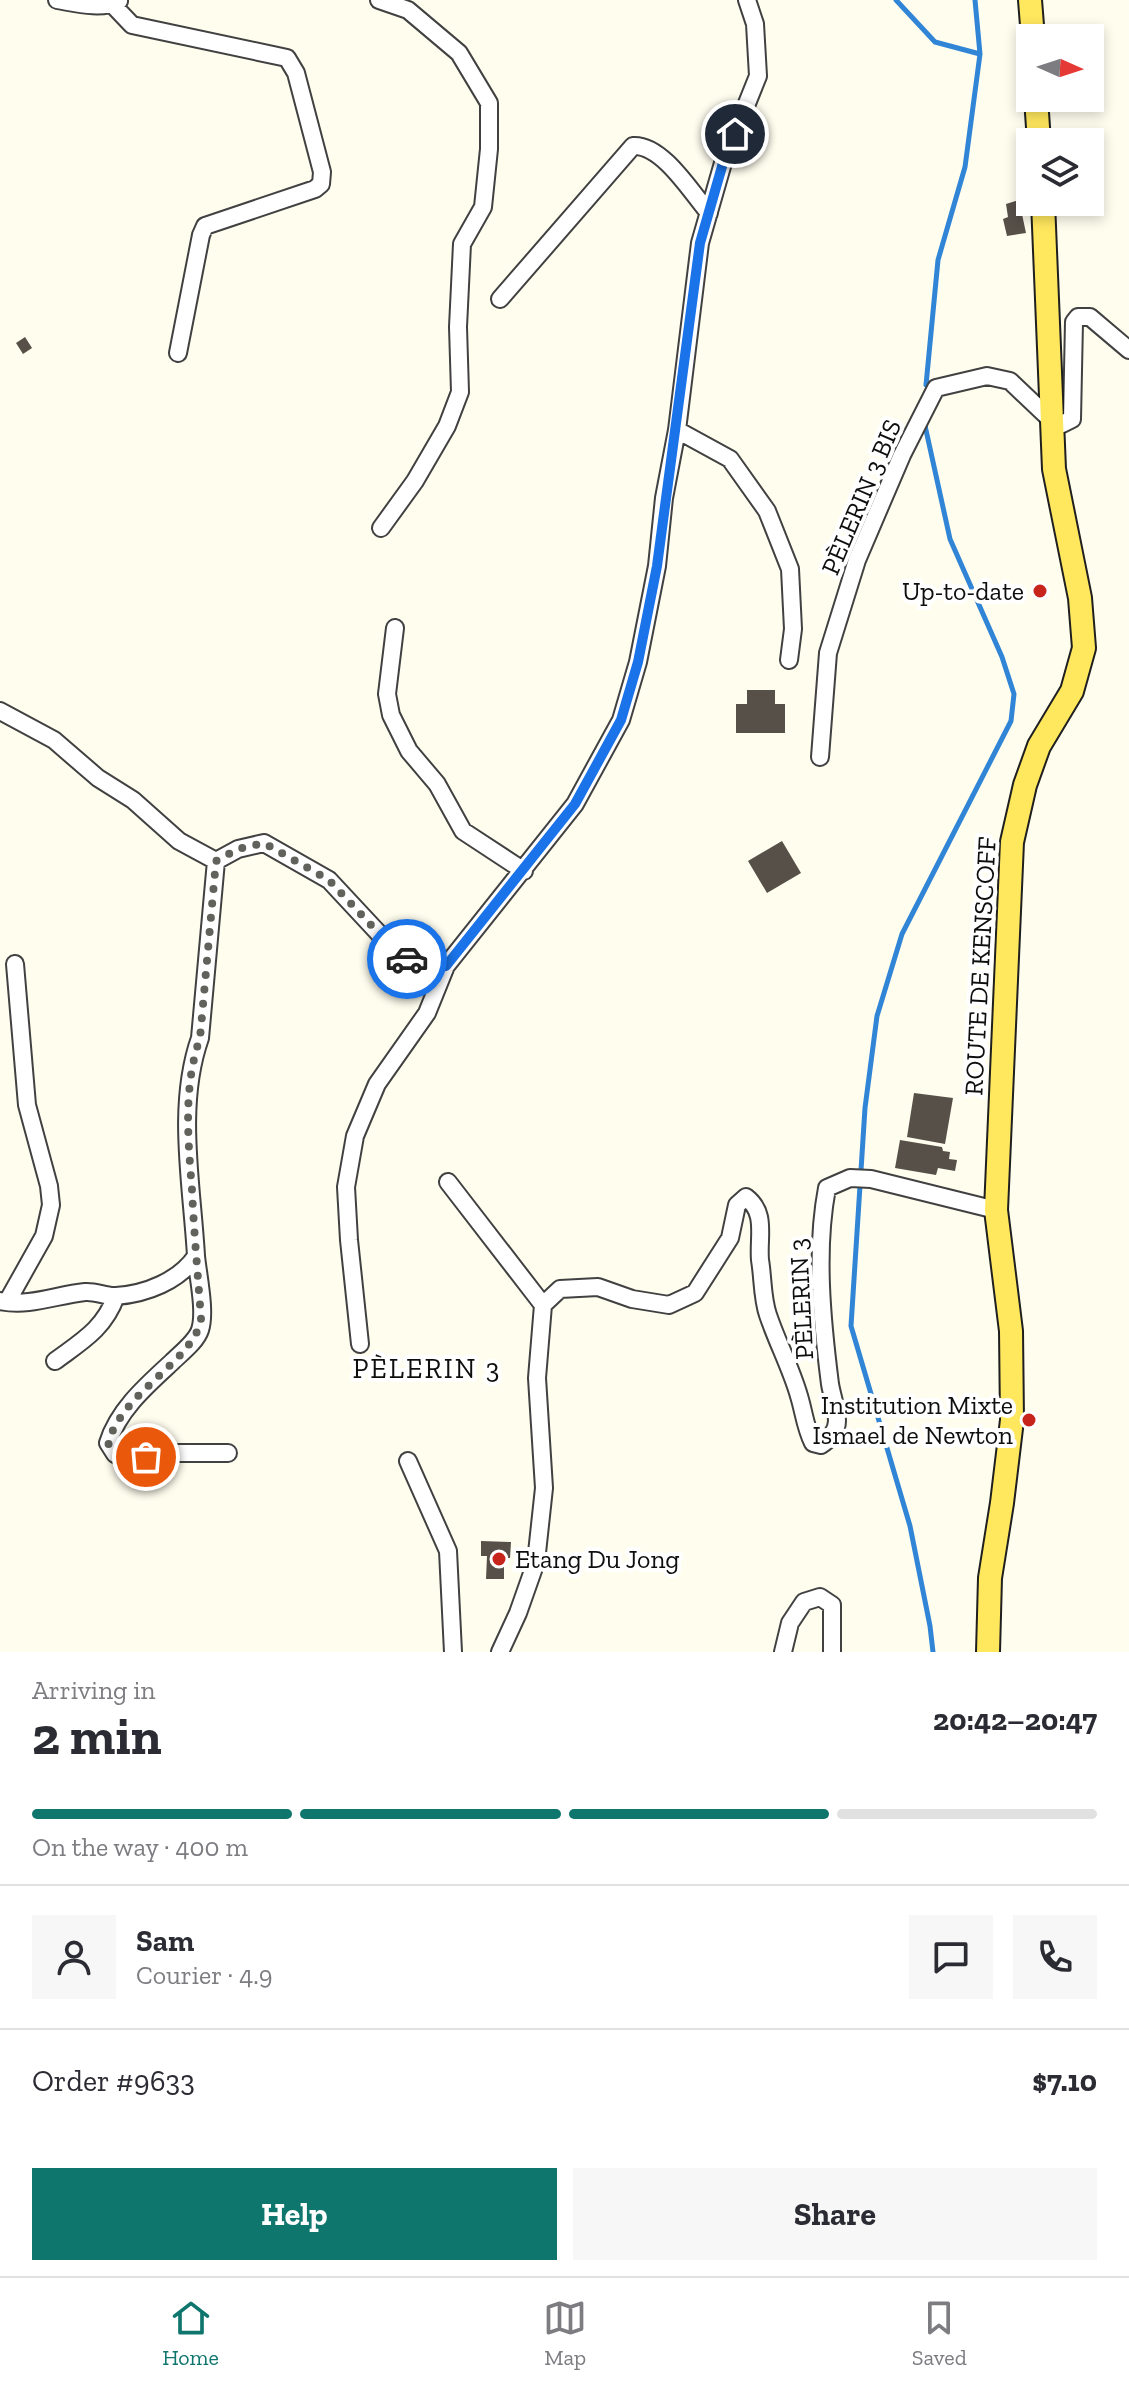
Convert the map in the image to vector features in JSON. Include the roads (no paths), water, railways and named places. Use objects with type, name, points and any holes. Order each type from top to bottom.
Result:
[{"type":"main road","points":[[1030,0],[1032,24]]},
{"type":"main road","name":"ROUTE DE KENSCOFF","points":[[988,1652],[990,1578],[1012,1420],[1011,1331],[996,1210],[1012,842],[1025,785],[1039,746],[1072,691],[1084,648],[1080,598],[1054,469],[1043,216]]},
{"type":"street","points":[[57,0],[87,4],[116,2],[132,25],[287,58],[296,73],[322,172],[321,184],[315,189],[205,226],[178,353]]},
{"type":"street","points":[[379,0],[408,10],[459,53],[489,103],[483,207],[462,244],[458,327],[460,392],[439,440],[415,481],[381,528]]},
{"type":"street","points":[[360,1344],[346,1187],[355,1136],[377,1084],[427,1013],[446,966],[575,804],[621,720],[638,662],[655,579],[700,243],[723,163],[758,76],[755,24],[747,0]]},
{"type":"street","points":[[500,299],[633,146],[649,148],[661,156],[709,213]]},
{"type":"street","points":[[1050,419],[1062,424],[1072,419],[1074,322],[1078,317],[1090,317],[1129,350]]},
{"type":"street","name":"PÈLERIN 3 BIS","points":[[820,757],[828,653],[848,586],[902,455],[936,388],[987,376],[1010,381],[1050,419]]},
{"type":"street","points":[[677,430],[730,459],[767,511],[790,569],[793,629],[789,660]]},
{"type":"street","points":[[395,628],[387,694],[391,715],[409,751],[437,784],[463,831],[524,871]]},
{"type":"street","points":[[0,711],[54,740],[98,778],[133,800],[179,841],[216,861]]},
{"type":"street","points":[[216,861],[238,849],[264,843],[329,880],[398,954],[422,968],[446,966]]},
{"type":"street","points":[[216,861],[200,1038],[191,1062],[188,1098],[201,1319],[199,1332],[133,1399],[108,1443],[115,1454],[125,1460],[168,1453],[228,1453]]},
{"type":"street","points":[[15,964],[27,1105],[49,1186],[51,1205],[44,1236],[4,1301],[31,1303],[86,1292],[116,1296],[146,1290],[177,1277],[196,1256]]},
{"type":"street","name":"PÈLERIN 3","points":[[543,1305],[560,1289],[598,1287],[632,1299],[669,1305],[695,1293],[730,1238],[737,1205],[746,1197],[756,1205],[760,1217],[760,1253],[767,1313],[800,1397],[805,1428],[813,1443],[821,1445],[830,1439],[837,1422],[830,1385],[824,1312],[821,1220],[827,1188],[850,1178],[871,1179],[996,1210]]},
{"type":"street","points":[[448,1182],[543,1305],[537,1378],[544,1488],[536,1562],[500,1652]]},
{"type":"street","points":[[55,1361],[93,1333],[109,1314],[116,1296]]},
{"type":"street","points":[[408,1461],[448,1551],[453,1652]]},
{"type":"street","points":[[783,1652],[790,1623],[804,1602],[820,1597],[832,1605],[832,1652]]},
{"type":"waterway","points":[[896,0],[935,42],[980,54]]},
{"type":"waterway","points":[[926,385],[938,260],[965,167],[980,54],[975,0]]},
{"type":"waterway","points":[[924,421],[950,539],[1002,657],[1014,694],[1011,721],[902,934],[877,1016],[865,1108],[851,1326],[910,1526],[933,1652]]},
{"type":"place","name":"Up-to-date","points":[[1040,591]]},
{"type":"place","name":"Institution Mixte Ismael de Newton","points":[[1029,1420]]},
{"type":"place","name":"Etang Du Jong","points":[[499,1559]]},
{"type":"district","name":"PÈLERIN 3","points":[[427,1368]]}]
